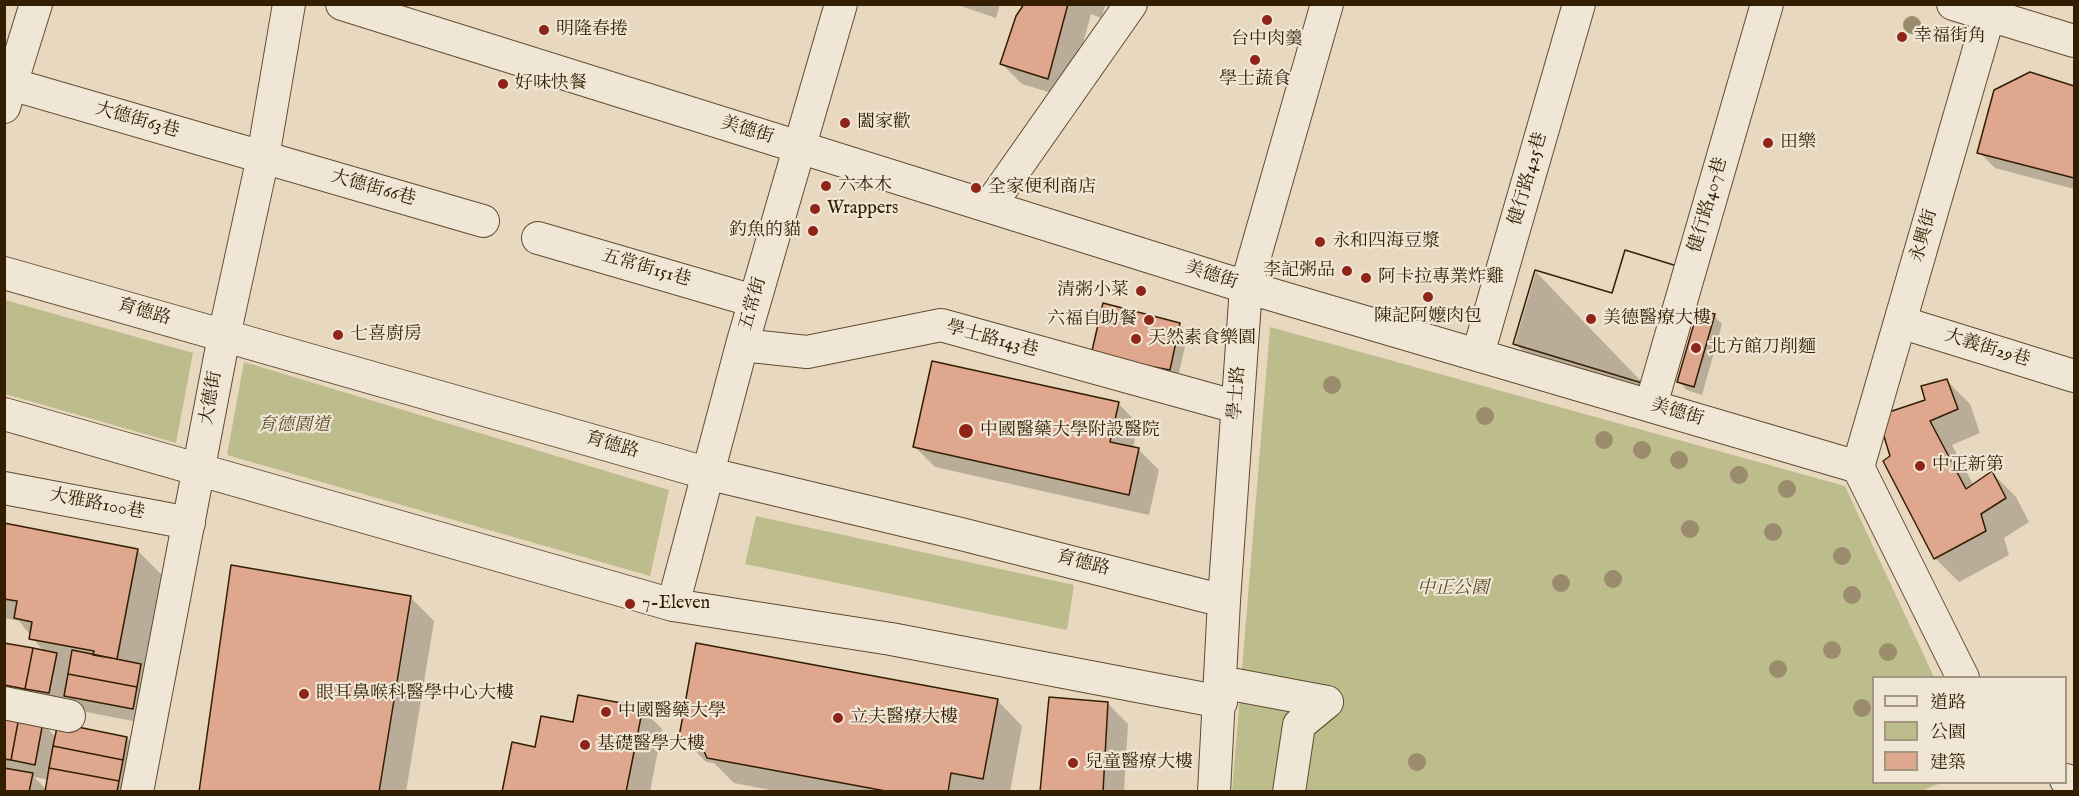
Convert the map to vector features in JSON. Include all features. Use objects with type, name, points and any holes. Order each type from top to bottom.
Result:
[{"type":"street","points":[[7,91],[36,4]]},
{"type":"street","name":"大德街","points":[[137,792],[224,336],[263,157],[289,4]]},
{"type":"street","name":"美德街","points":[[342,4],[1246,287],[1858,467]]},
{"type":"street","name":"五常街","points":[[673,605],[706,473],[754,300],[841,4]]},
{"type":"street","points":[[990,205],[1131,4]]},
{"type":"street","name":"學士路","points":[[1214,792],[1224,601],[1246,287],[1327,4]]},
{"type":"street","name":"健行路425巷","points":[[1479,354],[1579,4]]},
{"type":"street","name":"健行路407巷","points":[[1651,405],[1767,4]]},
{"type":"street","points":[[1953,4],[1990,10],[2074,41]]},
{"type":"street","name":"永興街","points":[[1858,467],[1990,10]]},
{"type":"street","name":"大德街63巷","points":[[7,91],[263,157]]},
{"type":"street","name":"大德街66巷","points":[[263,157],[483,221]]},
{"type":"street","name":"五常街151巷","points":[[538,238],[754,300]]},
{"type":"street","name":"育德路","points":[[4,273],[706,473],[961,534],[1224,601]]},
{"type":"street","name":"大義街29巷","points":[[1900,322],[2074,376]]},
{"type":"street","name":"學士路143巷","points":[[742,345],[807,352],[941,325],[1237,407]]},
{"type":"street","points":[[4,414],[673,605],[1220,692],[1327,702],[1299,725],[1289,792]]},
{"type":"street","points":[[1858,467],[1961,676]]},
{"type":"street","name":"大雅路100巷","points":[[4,488],[189,523]]},
{"type":"street","points":[[4,703],[69,716]]},
{"type":"green space","points":[[5,300],[193,353],[176,443],[5,394]]},
{"type":"green space","name":"中正公園","points":[[1270,327],[1845,486],[1934,676],[1872,676],[1872,784],[1938,784],[1921,791],[1232,792]]},
{"type":"green space","name":"育德園道","points":[[244,362],[669,490],[650,576],[227,455]]},
{"type":"green space","points":[[756,516],[1074,585],[1067,630],[745,564]]},
{"type":"building","points":[[1024,4],[1068,4],[1048,79],[1000,64],[1016,16]]},
{"type":"building","points":[[2030,72],[2074,86],[2074,178],[1977,153],[1994,90]]},
{"type":"building","name":"美德醫療大樓","points":[[1625,250],[1677,266],[1642,383],[1513,344],[1535,270],[1612,293]]},
{"type":"building","name":"美德醫療大樓","points":[[1625,250],[1677,266],[1642,383],[1513,344],[1535,270],[1612,293]]},
{"type":"building","name":"天然素食樂園","points":[[1103,303],[1180,323],[1170,370],[1091,355]]},
{"type":"building","name":"北方館刀削麵","points":[[1698,310],[1715,314],[1694,387],[1677,382]]},
{"type":"building","points":[[932,361],[1119,402],[1110,442],[1139,448],[1129,495],[913,447]]},
{"type":"building","name":"中正新第","points":[[1947,379],[1958,409],[1930,421],[1966,489],[1992,471],[2006,498],[1981,514],[1986,531],[1934,559],[1883,461],[1890,456],[1880,423],[1889,412],[1925,400],[1921,386]]},
{"type":"building","points":[[4,523],[138,549],[117,659],[93,655],[94,651],[29,639],[32,622],[14,618],[17,601],[4,599]]},
{"type":"building","name":"眼耳鼻喉科醫學中心大樓","points":[[231,565],[411,596],[379,792],[199,792]]},
{"type":"building","points":[[4,643],[33,648],[25,689],[4,685]]},
{"type":"building","name":"立夫醫療大樓","points":[[696,643],[998,699],[983,779],[951,773],[948,792],[891,792],[707,758],[699,740],[679,737]]},
{"type":"building","points":[[33,648],[57,653],[49,693],[25,689]]},
{"type":"building","points":[[72,650],[141,664],[137,687],[68,674]]},
{"type":"building","points":[[68,674],[137,687],[133,709],[64,696]]},
{"type":"building","name":"基礎醫學大樓","points":[[578,695],[643,707],[626,792],[502,792],[512,742],[535,747],[541,716],[573,722]]},
{"type":"building","name":"兒童醫療大樓","points":[[1049,697],[1108,702],[1103,792],[1040,792]]},
{"type":"building","points":[[4,714],[19,717],[11,760],[4,759]]},
{"type":"building","points":[[19,717],[43,722],[35,765],[11,760]]},
{"type":"building","points":[[58,723],[127,737],[123,760],[53,746]]},
{"type":"building","points":[[53,746],[123,760],[119,781],[49,768]]},
{"type":"building","points":[[4,768],[33,773],[29,792],[4,792]]},
{"type":"building","points":[[49,768],[119,781],[117,792],[45,792]]},
{"type":"place","name":"台中肉羹","points":[[1267,20]]},
{"type":"place","name":"明隆春捲","points":[[544,30]]},
{"type":"place","name":"幸福街角","points":[[1902,37]]},
{"type":"place","name":"學士蔬食","points":[[1255,60]]},
{"type":"place","name":"好味快餐","points":[[503,84]]},
{"type":"place","name":"闔家歡","points":[[845,123]]},
{"type":"place","name":"田樂","points":[[1768,143]]},
{"type":"place","name":"六本木","points":[[826,186]]},
{"type":"place","name":"全家便利商店","points":[[976,188]]},
{"type":"place","name":"Wrappers","points":[[815,209]]},
{"type":"place","name":"釣魚的貓","points":[[813,231]]},
{"type":"place","name":"永和四海豆漿","points":[[1320,242]]},
{"type":"place","name":"李記粥品","points":[[1347,271]]},
{"type":"place","name":"阿卡拉專業炸雞","points":[[1366,278]]},
{"type":"place","name":"清粥小菜","points":[[1141,291]]},
{"type":"place","name":"陳記阿嬤肉包","points":[[1428,297]]},
{"type":"place","name":"美德醫療大樓","points":[[1591,319]]},
{"type":"place","name":"六福自助餐","points":[[1149,320]]},
{"type":"place","name":"七喜廚房","points":[[338,335]]},
{"type":"place","name":"天然素食樂園","points":[[1136,339]]},
{"type":"place","name":"北方館刀削麵","points":[[1696,348]]},
{"type":"place","name":"中國醫藥大學附設醫院","points":[[966,431]]},
{"type":"place","name":"中正新第","points":[[1920,466]]},
{"type":"place","name":"7-Eleven","points":[[630,604]]},
{"type":"place","name":"眼耳鼻喉科醫學中心大樓","points":[[304,694]]},
{"type":"place","name":"中國醫藥大學","points":[[606,712]]},
{"type":"place","name":"立夫醫療大樓","points":[[838,718]]},
{"type":"place","name":"基礎醫學大樓","points":[[585,745]]},
{"type":"place","name":"兒童醫療大樓","points":[[1073,763]]}]
